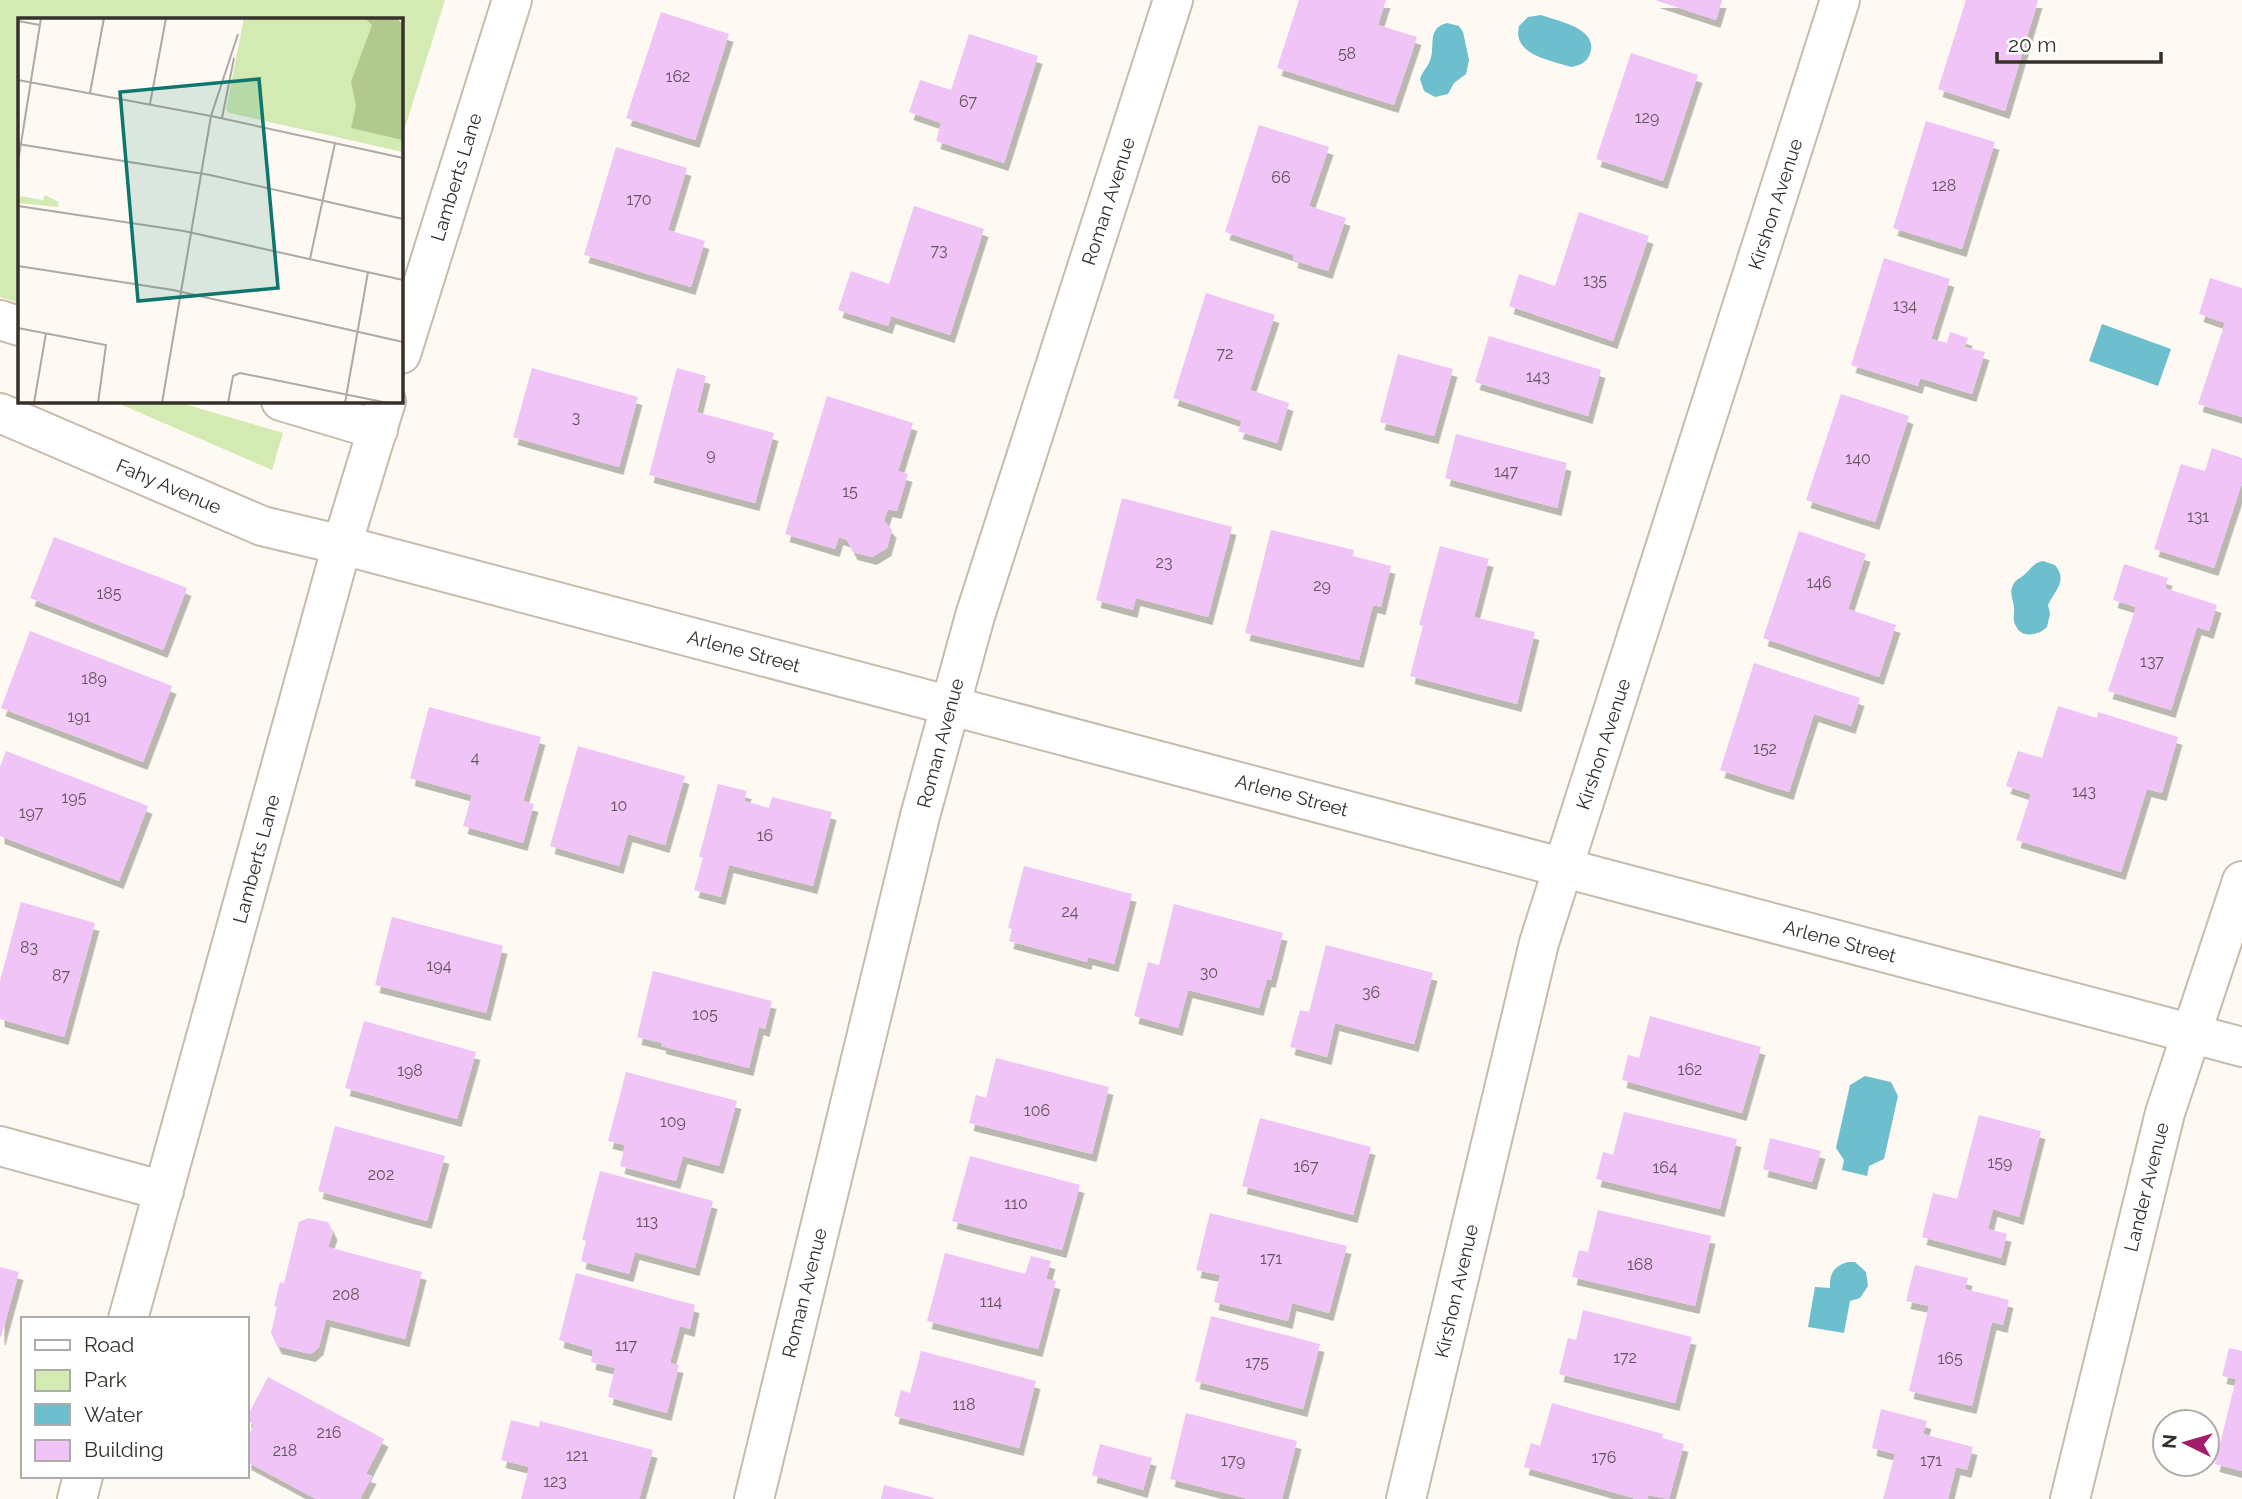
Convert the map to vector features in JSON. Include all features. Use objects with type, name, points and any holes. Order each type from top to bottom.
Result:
[{"type":"street","name":"Lamberts Lane","points":[[402,351],[512,0]]},
{"type":"street","name":"Roman Avenue","points":[[754,1499],[920,816],[950,705],[988,571],[1173,0]]},
{"type":"street","name":"Kirshon Avenue","points":[[1406,1499],[1539,943],[1840,0]]},
{"type":"street","points":[[0,320],[18,326]]},
{"type":"street","points":[[288,402],[382,415]]},
{"type":"street","name":"Fahy Avenue","points":[[0,413],[262,526],[342,545]]},
{"type":"street","name":"Lamberts Lane","points":[[129,1317],[342,545],[382,415]]},
{"type":"street","name":"Arlene Street","points":[[342,545],[2242,1047]]},
{"type":"street","name":"Lander Avenue","points":[[2070,1499],[2165,1113],[2242,881]]},
{"type":"street","points":[[0,1146],[164,1191]]},
{"type":"street","points":[[77,1499],[82,1478]]},
{"type":"green space","points":[[0,0],[445,0],[402,137],[402,18],[18,18],[18,303],[0,297]]},
{"type":"green space","points":[[115,402],[177,402],[283,433],[272,470]]},
{"type":"water","points":[[1541,15],[1567,23],[1584,33],[1591,47],[1586,61],[1571,67],[1534,55],[1521,44],[1519,26],[1528,17]]},
{"type":"water","points":[[1447,23],[1459,26],[1463,32],[1469,60],[1466,74],[1454,83],[1448,94],[1435,97],[1424,91],[1420,79],[1431,57],[1434,34],[1440,26]]},
{"type":"water","points":[[2102,324],[2171,349],[2158,386],[2089,361]]},
{"type":"water","points":[[2043,561],[2055,565],[2060,581],[2048,605],[2050,614],[2047,627],[2034,634],[2025,634],[2017,629],[2014,622],[2012,588],[2033,566]]},
{"type":"water","points":[[1865,1076],[1891,1082],[1898,1096],[1884,1159],[1869,1166],[1867,1176],[1842,1170],[1844,1160],[1836,1148],[1850,1085]]},
{"type":"water","points":[[1848,1262],[1855,1262],[1866,1272],[1868,1286],[1860,1298],[1850,1301],[1844,1333],[1808,1327],[1815,1287],[1830,1288],[1833,1271]]},
{"type":"building","points":[[1299,0],[1386,0],[1378,25],[1417,37],[1394,105],[1277,68]]},
{"type":"building","points":[[1655,0],[1722,0],[1716,20]]},
{"type":"building","points":[[1966,0],[2038,0],[2005,111],[1938,89]]},
{"type":"building","points":[[661,12],[729,34],[695,140],[626,118]]},
{"type":"building","points":[[969,34],[1038,56],[1004,163],[936,141],[941,123],[909,112],[920,80],[951,90]]},
{"type":"building","points":[[1631,53],[1698,75],[1663,181],[1596,159]]},
{"type":"building","points":[[1926,121],[1995,142],[1962,249],[1893,228]]},
{"type":"building","points":[[1259,125],[1329,147],[1309,206],[1346,218],[1328,271],[1293,260],[1294,255],[1225,232]]},
{"type":"building","points":[[616,147],[687,168],[668,230],[705,241],[691,287],[584,255]]},
{"type":"building","points":[[914,206],[984,229],[950,335],[891,316],[888,326],[838,310],[851,271],[889,284]]},
{"type":"building","points":[[1579,212],[1649,236],[1613,341],[1509,306],[1519,274],[1555,286]]},
{"type":"building","points":[[1884,258],[1950,279],[1931,339],[1947,343],[1950,332],[1968,338],[1965,347],[1985,352],[1972,394],[1920,378],[1918,386],[1851,365]]},
{"type":"building","points":[[2210,278],[2242,288],[2242,417],[2198,404],[2225,323],[2199,314]]},
{"type":"building","points":[[1206,293],[1275,315],[1250,390],[1289,403],[1277,443],[1238,431],[1242,421],[1173,398]]},
{"type":"building","points":[[1489,336],[1601,370],[1588,416],[1475,382]]},
{"type":"building","points":[[1398,354],[1453,369],[1434,436],[1380,422]]},
{"type":"building","points":[[532,368],[638,397],[619,467],[513,437]]},
{"type":"building","points":[[677,368],[706,376],[697,412],[774,433],[755,503],[649,475]]},
{"type":"building","points":[[1841,394],[1909,416],[1875,522],[1806,500]]},
{"type":"building","points":[[827,396],[913,423],[898,471],[908,474],[897,511],[888,509],[884,521],[892,530],[887,548],[872,557],[853,552],[847,540],[839,537],[835,549],[785,534]]},
{"type":"building","points":[[1456,434],[1567,463],[1557,508],[1445,478]]},
{"type":"building","points":[[2212,448],[2242,458],[2242,483],[2214,568],[2154,549],[2181,464],[2205,471]]},
{"type":"building","points":[[1122,498],[1232,527],[1208,617],[1136,598],[1133,610],[1096,600]]},
{"type":"building","points":[[1271,530],[1354,550],[1353,556],[1391,566],[1381,607],[1373,605],[1359,660],[1245,633]]},
{"type":"building","points":[[1799,531],[1866,554],[1848,609],[1896,625],[1879,677],[1763,638]]},
{"type":"building","points":[[54,537],[187,588],[163,650],[30,598]]},
{"type":"building","points":[[1440,546],[1489,559],[1474,617],[1535,632],[1517,704],[1410,676],[1423,626],[1419,625]]},
{"type":"building","points":[[2124,564],[2168,578],[2165,588],[2217,605],[2209,631],[2197,627],[2171,710],[2108,691],[2136,607],[2113,600]]},
{"type":"building","points":[[30,631],[172,686],[143,762],[1,708]]},
{"type":"building","points":[[1754,663],[1860,698],[1851,726],[1814,714],[1789,792],[1720,770]]},
{"type":"building","points":[[2058,706],[2097,718],[2098,712],[2178,737],[2162,793],[2147,789],[2121,872],[2016,840],[2031,794],[2006,786],[2018,751],[2042,758]]},
{"type":"building","points":[[429,707],[541,737],[523,801],[534,804],[523,843],[463,826],[472,795],[410,778]]},
{"type":"building","points":[[578,746],[685,776],[665,845],[628,834],[619,866],[550,846]]},
{"type":"building","points":[[6,751],[148,806],[119,881],[0,836],[0,767]]},
{"type":"building","points":[[718,784],[747,791],[744,801],[769,808],[772,797],[832,812],[813,886],[729,865],[721,897],[694,890],[703,858],[699,857]]},
{"type":"building","points":[[1024,866],[1132,894],[1114,964],[1088,957],[1087,962],[1009,941],[1012,929],[1008,928]]},
{"type":"building","points":[[21,902],[95,923],[64,1037],[0,1019],[0,981]]},
{"type":"building","points":[[1174,904],[1283,933],[1271,980],[1267,979],[1259,1008],[1188,990],[1178,1028],[1134,1016],[1148,962],[1159,965]]},
{"type":"building","points":[[392,917],[503,946],[486,1013],[375,985]]},
{"type":"building","points":[[1326,945],[1433,973],[1414,1044],[1335,1023],[1327,1057],[1290,1047],[1300,1010],[1309,1012]]},
{"type":"building","points":[[653,971],[772,1001],[765,1029],[759,1027],[749,1068],[661,1046],[662,1043],[637,1037]]},
{"type":"building","points":[[1650,1016],[1761,1047],[1742,1113],[1622,1080],[1628,1055],[1639,1058]]},
{"type":"building","points":[[364,1021],[476,1052],[457,1119],[345,1088]]},
{"type":"building","points":[[996,1058],[1109,1087],[1092,1154],[969,1123],[976,1095],[986,1098]]},
{"type":"building","points":[[626,1072],[737,1101],[719,1166],[683,1156],[676,1181],[620,1166],[625,1145],[608,1141]]},
{"type":"building","points":[[1624,1112],[1737,1139],[1720,1209],[1596,1179],[1603,1152],[1613,1155]]},
{"type":"building","points":[[1979,1115],[2041,1131],[2019,1217],[1993,1209],[1988,1229],[2007,1234],[2001,1258],[1922,1237],[1933,1193],[1957,1199]]},
{"type":"building","points":[[1260,1118],[1371,1147],[1353,1215],[1242,1186]]},
{"type":"building","points":[[335,1126],[445,1156],[427,1221],[318,1191]]},
{"type":"building","points":[[1770,1138],[1821,1151],[1812,1182],[1763,1169]]},
{"type":"building","points":[[970,1156],[1080,1185],[1062,1250],[952,1221]]},
{"type":"building","points":[[600,1171],[713,1201],[695,1268],[635,1252],[629,1274],[581,1261],[586,1241],[582,1240]]},
{"type":"building","points":[[1598,1210],[1711,1236],[1695,1306],[1572,1277],[1579,1250],[1588,1252]]},
{"type":"building","points":[[1210,1213],[1347,1246],[1329,1313],[1292,1303],[1288,1321],[1214,1302],[1220,1275],[1196,1270]]},
{"type":"building","points":[[308,1218],[328,1222],[333,1232],[328,1247],[422,1272],[405,1339],[326,1319],[319,1347],[311,1354],[277,1346],[271,1333],[277,1307],[274,1306],[280,1282],[284,1283],[299,1222]]},
{"type":"building","points":[[945,1253],[1025,1274],[1031,1256],[1051,1261],[1046,1279],[1056,1281],[1038,1349],[927,1321]]},
{"type":"building","points":[[1915,1265],[1968,1278],[1965,1289],[2009,1300],[2003,1325],[1992,1322],[1972,1406],[1909,1391],[1929,1306],[1906,1301]]},
{"type":"building","points":[[0,1267],[19,1272],[1,1337],[0,1337]]},
{"type":"building","points":[[576,1273],[695,1305],[690,1329],[680,1326],[670,1363],[679,1365],[667,1413],[608,1397],[615,1368],[591,1362],[593,1350],[559,1340]]},
{"type":"building","points":[[1583,1310],[1692,1337],[1675,1403],[1559,1374],[1568,1338],[1576,1340]]},
{"type":"building","points":[[1211,1316],[1320,1344],[1303,1409],[1195,1381]]},
{"type":"building","points":[[2229,1348],[2242,1351],[2242,1471],[2221,1466],[2221,1440],[2236,1379],[2222,1376]]},
{"type":"building","points":[[921,1351],[1036,1381],[1019,1448],[894,1416],[901,1390],[910,1393]]},
{"type":"building","points":[[268,1377],[384,1439],[366,1474],[372,1476],[360,1499],[316,1499],[248,1463],[248,1436],[254,1425],[248,1421],[248,1415]]},
{"type":"building","points":[[1552,1403],[1663,1434],[1662,1438],[1684,1444],[1669,1499],[1648,1495],[1648,1499],[1637,1499],[1524,1467],[1531,1443],[1540,1446]]},
{"type":"building","points":[[1881,1409],[1927,1421],[1923,1434],[1973,1447],[1967,1470],[1956,1467],[1948,1499],[1883,1499],[1895,1454],[1872,1448]]},
{"type":"building","points":[[1186,1413],[1297,1441],[1282,1499],[1249,1499],[1170,1479]]},
{"type":"building","points":[[511,1420],[539,1427],[540,1421],[653,1450],[639,1499],[521,1499],[529,1467],[501,1460]]},
{"type":"building","points":[[1100,1444],[1152,1458],[1143,1490],[1092,1475]]},
{"type":"building","points":[[884,1485],[934,1498],[934,1499],[881,1499]]}]
